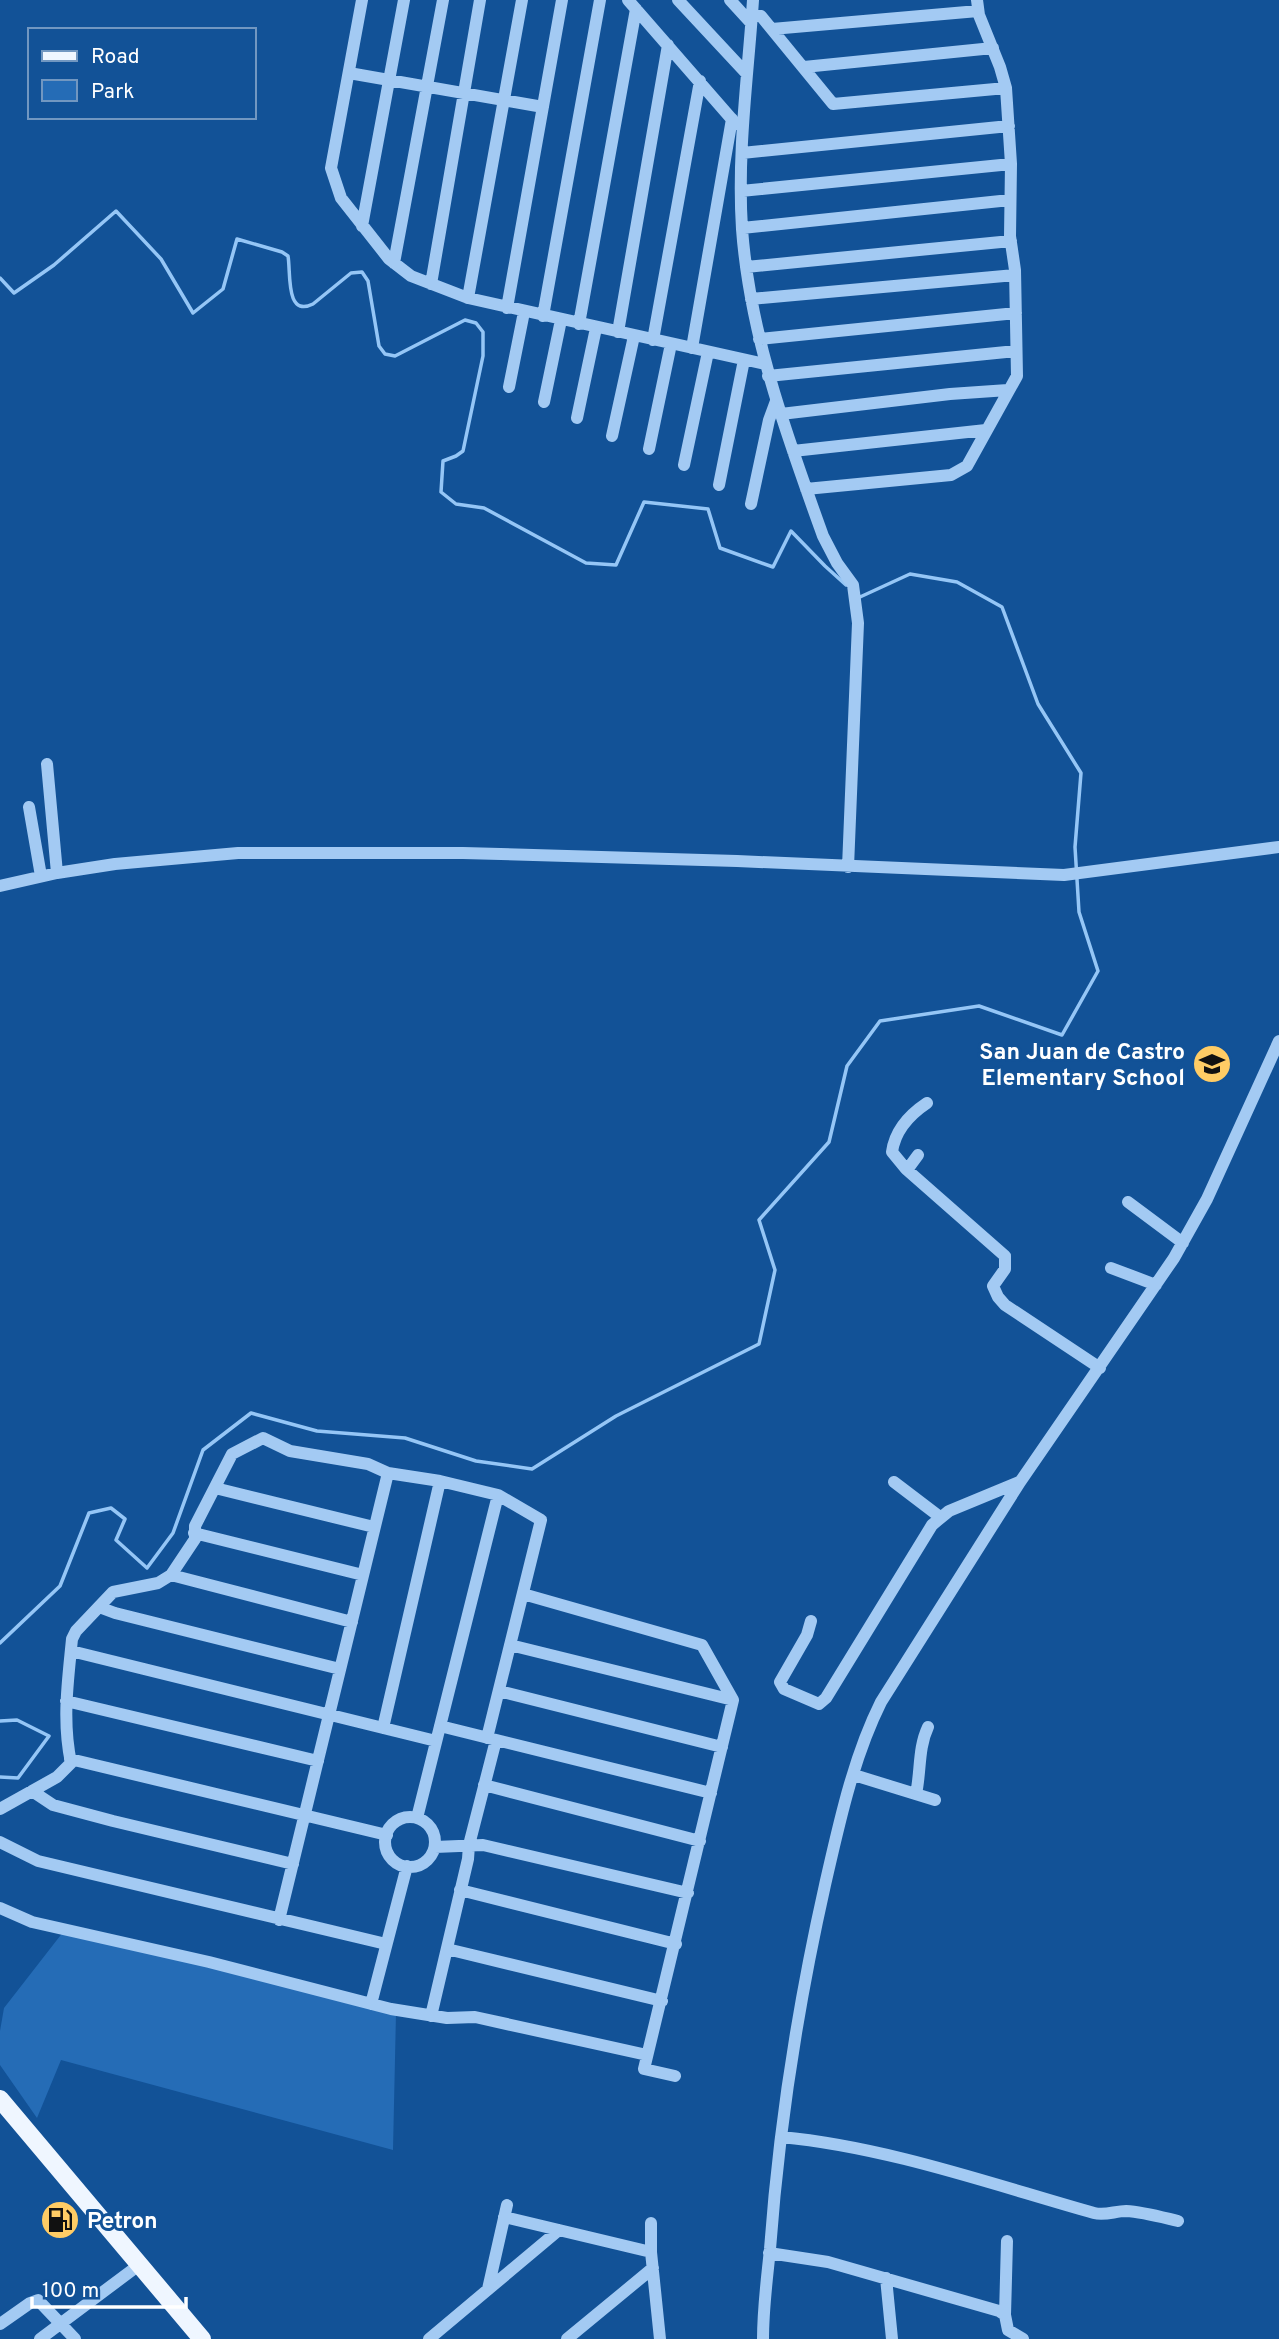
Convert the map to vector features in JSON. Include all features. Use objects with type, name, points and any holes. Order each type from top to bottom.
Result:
[{"type":"main road","points":[[0,2099],[202,2339]]},
{"type":"street","points":[[362,0],[331,168],[341,198],[394,263],[411,276],[468,298],[744,360],[766,370],[1017,351]]},
{"type":"street","points":[[362,226],[404,0]]},
{"type":"street","points":[[394,263],[443,0]]},
{"type":"street","points":[[431,284],[480,0]]},
{"type":"street","points":[[468,298],[522,0]]},
{"type":"street","points":[[507,308],[562,0]]},
{"type":"street","points":[[543,316],[600,0]]},
{"type":"street","points":[[678,0],[746,73]]},
{"type":"street","points":[[730,0],[752,19]]},
{"type":"street","points":[[753,0],[746,73],[741,191],[742,228],[751,299],[766,370],[776,401],[823,536],[837,563],[853,585],[858,623],[848,867]]},
{"type":"street","points":[[632,5],[743,132]]},
{"type":"street","points":[[579,324],[632,5]]},
{"type":"street","points":[[772,29],[978,5],[1006,88],[1009,126],[1017,376],[967,466],[951,475],[806,489]]},
{"type":"street","points":[[752,19],[761,16],[833,104],[1006,88]]},
{"type":"street","points":[[618,332],[668,45]]},
{"type":"street","points":[[804,67],[993,48]]},
{"type":"street","points":[[349,73],[542,107]]},
{"type":"street","points":[[653,340],[700,81]]},
{"type":"street","points":[[692,348],[732,119]]},
{"type":"street","points":[[742,153],[1009,126]]},
{"type":"street","points":[[741,191],[1011,164]]},
{"type":"street","points":[[742,228],[1010,200]]},
{"type":"street","points":[[746,267],[1011,241]]},
{"type":"street","points":[[751,299],[1015,275]]},
{"type":"street","points":[[509,387],[524,312]]},
{"type":"street","points":[[759,339],[1016,313]]},
{"type":"street","points":[[544,402],[561,320]]},
{"type":"street","points":[[578,418],[596,327]]},
{"type":"street","points":[[612,436],[634,336]]},
{"type":"street","points":[[649,449],[671,344]]},
{"type":"street","points":[[684,466],[708,352]]},
{"type":"street","points":[[719,485],[744,360]]},
{"type":"street","points":[[781,414],[950,394],[1008,390]]},
{"type":"street","points":[[751,504],[769,420],[776,401]]},
{"type":"street","points":[[793,451],[986,430]]},
{"type":"street","points":[[47,764],[57,873]]},
{"type":"street","points":[[29,807],[41,876]]},
{"type":"street","points":[[0,886],[41,876],[115,864],[238,853],[463,853],[1064,875],[1279,847]]},
{"type":"street","points":[[763,2339],[763,2302],[781,2137],[809,1961],[833,1850],[854,1775],[881,1702],[1020,1482],[1183,1243],[1207,1199],[1279,1041]]},
{"type":"street","points":[[927,1103],[912,1113],[901,1128],[892,1152],[907,1170],[1005,1256],[1004,1269],[993,1286],[1005,1305],[1100,1368]]},
{"type":"street","points":[[907,1170],[918,1155]]},
{"type":"street","points":[[1128,1202],[1183,1243]]},
{"type":"street","points":[[1111,1268],[1156,1285]]},
{"type":"street","points":[[0,1809],[57,1777],[71,1762],[65,1735],[66,1701],[72,1639],[76,1631],[113,1592],[158,1583],[171,1575],[195,1539],[195,1526],[232,1454],[263,1438],[290,1451],[368,1464],[387,1473],[440,1481],[499,1496],[541,1520],[499,1690],[484,1785],[430,2016]]},
{"type":"street","points":[[279,1920],[387,1473]]},
{"type":"street","points":[[383,1728],[440,1481]]},
{"type":"street","points":[[894,1482],[940,1517]]},
{"type":"street","points":[[811,1621],[810,1630],[780,1682],[784,1689],[819,1704],[826,1698],[928,1532],[940,1517],[1020,1482]]},
{"type":"street","points":[[215,1488],[374,1527]]},
{"type":"street","points":[[417,1818],[499,1496]]},
{"type":"street","points":[[194,1533],[363,1575]]},
{"type":"street","points":[[171,1575],[352,1622]]},
{"type":"street","points":[[523,1594],[702,1645],[733,1700],[644,2069],[675,2076]]},
{"type":"street","points":[[99,1607],[340,1669]]},
{"type":"street","points":[[510,1645],[733,1700]]},
{"type":"street","points":[[71,1651],[436,1741]]},
{"type":"street","points":[[499,1690],[722,1747]]},
{"type":"street","points":[[66,1701],[318,1761]]},
{"type":"street","points":[[440,1726],[711,1793]]},
{"type":"street","points":[[916,1794],[921,1749],[928,1727]]},
{"type":"street","points":[[70,1759],[387,1835]]},
{"type":"street","points":[[854,1775],[935,1800]]},
{"type":"street","points":[[484,1785],[700,1841]]},
{"type":"street","points":[[32,1791],[53,1805],[293,1864]]},
{"type":"street","points":[[406,1817],[417,1818],[428,1824],[433,1831],[435,1847],[426,1861],[407,1866],[396,1862],[390,1856],[386,1848],[387,1835],[398,1820],[406,1817]]},
{"type":"street","points":[[0,1842],[38,1861],[386,1944]]},
{"type":"street","points":[[435,1847],[483,1845],[688,1893]]},
{"type":"street","points":[[371,2004],[407,1866]]},
{"type":"street","points":[[460,1890],[676,1944]]},
{"type":"street","points":[[0,1908],[32,1922],[209,1962],[371,2004],[430,2016],[475,2017],[647,2054]]},
{"type":"street","points":[[446,1949],[662,2001]]},
{"type":"street","points":[[781,2137],[846,2146],[988,2182],[1097,2214],[1136,2212],[1178,2221]]},
{"type":"street","points":[[488,2289],[506,2211],[559,2230],[651,2252]]},
{"type":"street","points":[[651,2223],[651,2252],[660,2339]]},
{"type":"street","points":[[429,2339],[559,2230]]},
{"type":"street","points":[[1007,2241],[1005,2315],[1008,2335],[1023,2339]]},
{"type":"street","points":[[769,2253],[828,2262],[999,2311],[1005,2315]]},
{"type":"street","points":[[40,2339],[139,2265]]},
{"type":"street","points":[[566,2339],[653,2268]]},
{"type":"street","points":[[886,2278],[892,2339]]},
{"type":"street","points":[[0,2324],[38,2300],[75,2339]]},
{"type":"green space","points":[[67,1927],[396,2013],[393,2150],[61,2060],[37,2118],[0,2065],[0,2031],[4,2008]]},
{"type":"waterway","points":[[0,278],[14,293],[54,265],[116,211],[161,259],[193,313],[223,289],[237,239],[288,256],[291,291],[298,305],[304,307],[313,304],[351,273],[362,272],[368,281],[379,346],[385,354],[395,356],[465,320],[476,323],[483,332],[483,356],[463,451],[443,461],[441,492],[456,504],[484,508],[586,563],[616,565],[644,502],[708,509],[720,548],[773,567],[791,531],[846,585]]},
{"type":"waterway","points":[[0,1643],[60,1586],[89,1513],[111,1508],[125,1519],[116,1540],[147,1568],[173,1533],[203,1450],[251,1413],[317,1431],[405,1438],[476,1461],[532,1469],[616,1416],[759,1344],[775,1270],[759,1220],[829,1142],[847,1066],[880,1021],[979,1006],[1062,1035],[1098,971],[1079,912],[1075,847],[1081,773],[1038,704],[1002,607],[957,582],[910,574],[860,597],[857,594]]},
{"type":"waterway","points":[[0,1721],[17,1720],[49,1736],[18,1778],[0,1777]]},
{"type":"place","name":"San Juan de Castro Elementary School","points":[[1212,1064]]},
{"type":"place","name":"Petron","points":[[60,2220]]}]
